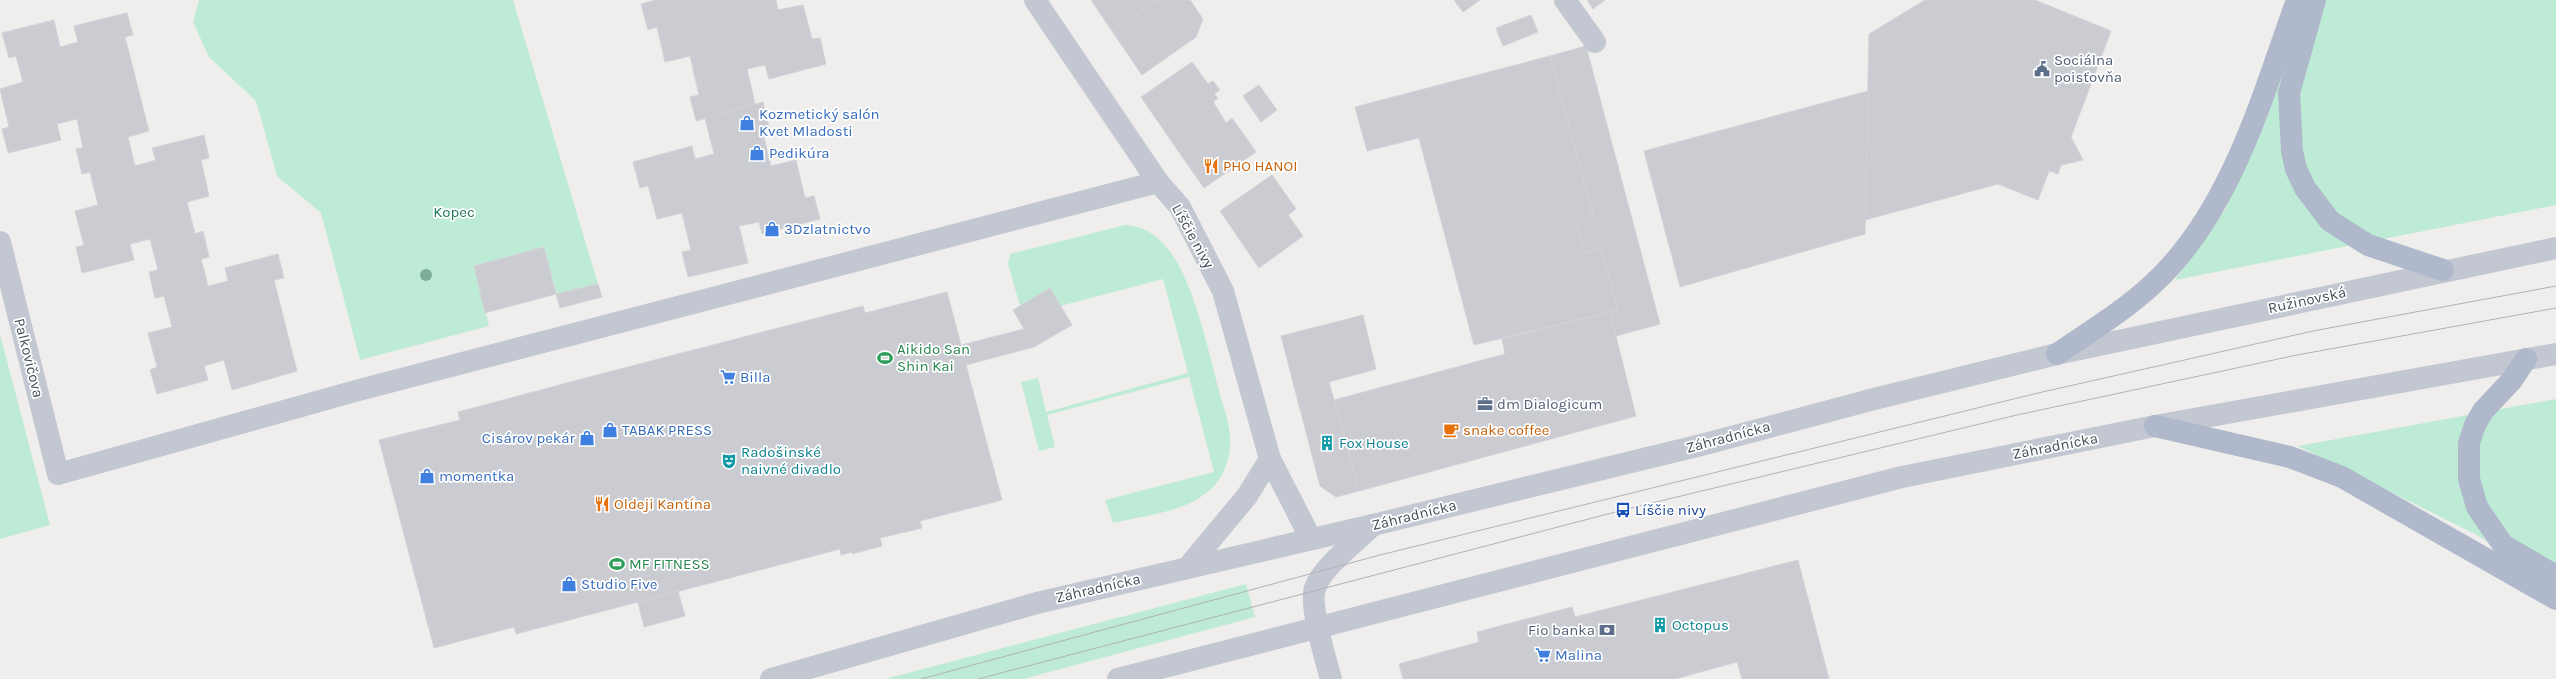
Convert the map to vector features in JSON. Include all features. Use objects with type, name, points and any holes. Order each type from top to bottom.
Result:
[{"type":"main road","points":[[2058,354],[2153,284],[2201,227],[2226,183],[2240,150],[2297,0]]},
{"type":"main road","points":[[2315,0],[2289,93],[2292,151],[2299,176],[2316,205],[2330,221],[2368,245],[2442,270]]},
{"type":"main road","points":[[2526,359],[2512,380],[2483,411],[2475,426],[2469,443],[2469,479],[2477,507],[2503,546],[2556,576]]},
{"type":"main road","points":[[2155,426],[2290,457],[2342,477],[2556,599]]},
{"type":"street","name":"Líščie nivy","points":[[1035,0],[1158,182],[1180,207],[1223,291],[1270,459],[1311,539]]},
{"type":"street","points":[[1565,0],[1595,42]]},
{"type":"street","name":"Palkovičova","points":[[0,242],[58,474],[358,390],[963,231],[1158,182]]},
{"type":"street","name":"Ružinovská","points":[[2058,354],[2442,270],[2556,248]]},
{"type":"street","name":"Záhradnícka","points":[[771,679],[1037,603],[1373,525],[1705,444],[1874,399],[2058,354]]},
{"type":"street","points":[[2155,426],[2556,354]]},
{"type":"street","name":"Záhradnícka","points":[[1118,679],[1902,477],[2155,426]]},
{"type":"street","points":[[1188,567],[1238,508],[1270,459]]},
{"type":"street","points":[[1331,679],[1317,627],[1314,589],[1328,569],[1373,525]]},
{"type":"green space","name":"Kopec","points":[[199,0],[513,0],[598,284],[556,294],[544,247],[474,266],[489,326],[360,360],[321,213],[277,176],[256,101],[209,57],[193,22]]},
{"type":"green space","points":[[2308,0],[2556,0],[2556,205],[2175,280],[2225,210],[2272,102]]},
{"type":"green space","points":[[1125,225],[1143,229],[1159,239],[1177,262],[1185,278],[1205,337],[1227,419],[1230,434],[1230,448],[1223,473],[1214,486],[1204,495],[1193,502],[1167,511],[1113,523],[1105,500],[1214,472],[1189,377],[1047,415],[1055,447],[1039,451],[1021,382],[1038,378],[1046,412],[1188,373],[1163,279],[1060,306],[1050,288],[1020,306],[1008,264],[1010,254]]},
{"type":"green space","points":[[0,334],[50,525],[0,539]]},
{"type":"green space","points":[[2556,399],[2556,582],[2473,533],[2298,446]]},
{"type":"green space","points":[[1246,584],[1255,617],[1023,679],[885,679]]},
{"type":"building","points":[[655,0],[776,0],[778,10],[803,5],[812,39],[820,38],[826,64],[769,79],[765,65],[747,69],[755,104],[696,121],[690,97],[699,95],[690,56],[665,62],[657,27],[648,30],[641,4]]},
{"type":"building","points":[[1091,0],[1158,0],[1112,31]]},
{"type":"building","points":[[1158,0],[1190,0],[1203,19],[1196,37],[1142,75],[1112,31]]},
{"type":"building","points":[[1454,0],[1480,0],[1463,12]]},
{"type":"building","points":[[1587,0],[1605,0],[1593,9]]},
{"type":"building","points":[[1925,0],[2035,0],[2111,31],[2071,137],[2083,160],[2061,165],[2058,174],[2049,171],[2038,200],[1998,184],[1865,220],[1869,34]]},
{"type":"building","points":[[127,13],[133,35],[125,37],[149,131],[128,137],[135,166],[156,160],[152,148],[204,135],[209,158],[201,160],[209,196],[187,202],[195,234],[203,231],[209,257],[201,259],[208,286],[228,281],[225,268],[278,254],[284,278],[274,280],[297,371],[232,390],[224,360],[204,366],[208,380],[157,394],[150,370],[157,367],[148,333],[172,327],[164,296],[155,298],[149,272],[158,270],[150,239],[130,244],[134,260],[82,273],[76,247],[84,245],[75,211],[98,205],[90,172],[82,174],[76,149],[83,148],[77,119],[57,124],[61,140],[8,153],[2,129],[9,127],[0,89],[23,82],[16,56],[9,58],[2,33],[54,20],[60,47],[78,42],[74,26]]},
{"type":"building","points":[[1531,15],[1538,32],[1503,46],[1496,28]]},
{"type":"building","points":[[1586,46],[1660,324],[1616,336],[1610,312],[1618,310],[1601,249],[1584,253],[1575,219],[1593,215],[1550,56]]},
{"type":"building","points":[[1550,56],[1593,215],[1575,219],[1584,253],[1601,249],[1618,310],[1474,345],[1419,138],[1367,151],[1355,107]]},
{"type":"building","points":[[1192,62],[1208,84],[1213,81],[1220,90],[1214,94],[1218,98],[1213,102],[1220,113],[1174,145],[1141,97]]},
{"type":"building","points":[[1259,85],[1277,110],[1261,122],[1243,96]]},
{"type":"building","points":[[1868,91],[1865,234],[1680,287],[1644,151]]},
{"type":"building","points":[[763,102],[769,127],[762,129],[771,166],[796,160],[805,198],[814,196],[820,219],[762,234],[759,222],[739,226],[748,263],[688,277],[682,252],[691,250],[682,213],[657,219],[648,186],[640,188],[633,162],[692,146],[695,159],[714,154],[705,118]]},
{"type":"building","points":[[1220,113],[1226,123],[1232,118],[1256,152],[1204,188],[1174,145]]},
{"type":"building","points":[[1272,175],[1296,209],[1288,215],[1303,236],[1259,268],[1220,211]]},
{"type":"building","points":[[544,247],[556,294],[485,313],[474,266]]},
{"type":"building","points":[[598,284],[602,297],[560,308],[556,294]]},
{"type":"building","points":[[1050,288],[1072,325],[1034,347],[966,365],[1002,500],[920,521],[922,528],[880,538],[882,546],[852,554],[852,552],[841,555],[840,549],[516,634],[514,627],[434,648],[379,440],[460,420],[458,412],[593,376],[863,306],[865,313],[947,292],[961,345],[1024,329],[1013,310]]},
{"type":"building","name":"dm Dialogicum","points":[[1610,312],[1636,416],[1359,491],[1334,400],[1505,354],[1502,339]]},
{"type":"building","name":"Fox House","points":[[1363,315],[1376,369],[1329,382],[1359,491],[1336,497],[1320,486],[1281,336]]},
{"type":"building","name":"Octopus","points":[[1798,560],[1829,679],[1742,679],[1737,662],[1675,679],[1403,679],[1399,664],[1479,642],[1477,632],[1572,607],[1575,617]]},
{"type":"building","points":[[678,591],[685,616],[644,627],[638,602]]},
{"type":"tram line","points":[[921,679],[1380,555],[2038,393],[2313,331],[2556,286]]},
{"type":"tram line","points":[[978,679],[1623,510],[2017,415],[2297,355],[2556,308]]},
{"type":"place","name":"Sociálna poisťovňa","points":[[2042,69]]},
{"type":"place","name":"Kozmetický salón Kvet Mladosti","points":[[747,123]]},
{"type":"place","name":"Pedikúra","points":[[757,153]]},
{"type":"place","name":"PHO HANOI","points":[[1211,166]]},
{"type":"place","name":"3Dzlatnictvo","points":[[772,229]]},
{"type":"place","name":"Aikido San Shin Kai","points":[[885,358]]},
{"type":"place","name":"Billa","points":[[728,377]]},
{"type":"place","name":"dm Dialogicum","points":[[1485,404]]},
{"type":"place","name":"TABAK PRESS","points":[[610,430]]},
{"type":"place","name":"snake coffee","points":[[1451,430]]},
{"type":"place","name":"Cisárov pekár","points":[[587,438]]},
{"type":"place","name":"Fox House","points":[[1327,443]]},
{"type":"place","name":"Radošinské naivné divadlo","points":[[729,461]]},
{"type":"place","name":"momentka","points":[[427,476]]},
{"type":"place","name":"Oldeji Kantína","points":[[602,504]]},
{"type":"place","name":"Líščie nivy","points":[[1623,510]]},
{"type":"place","name":"MF FITNESS","points":[[617,564]]},
{"type":"place","name":"Studio Five","points":[[569,584]]},
{"type":"place","name":"Octopus","points":[[1660,625]]},
{"type":"place","name":"Fio banka","points":[[1607,630]]},
{"type":"place","name":"Malina","points":[[1543,655]]}]
